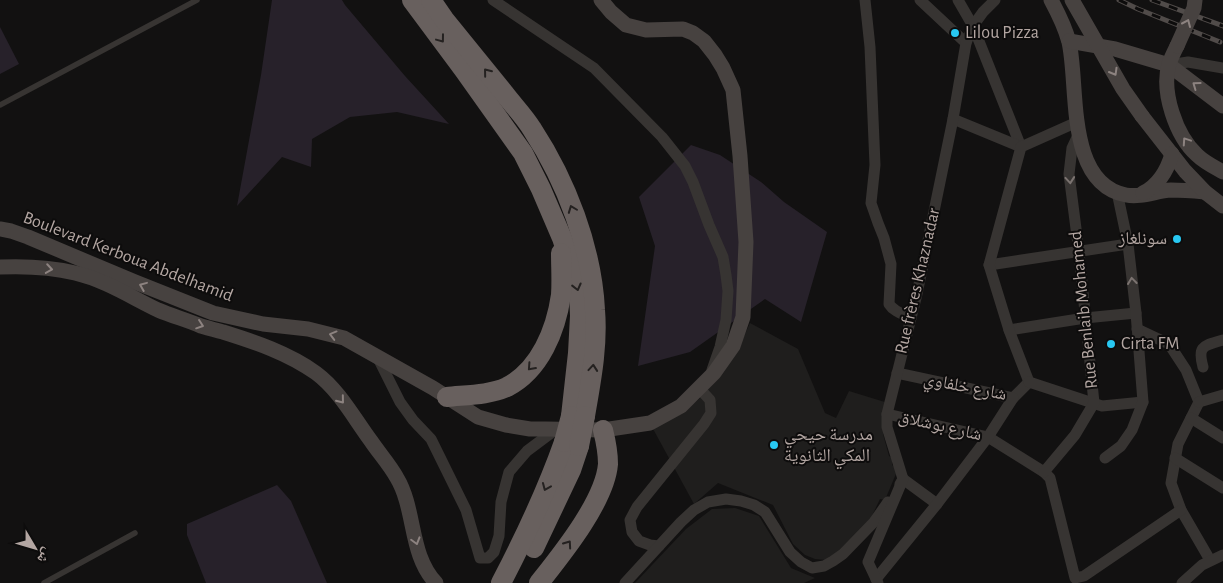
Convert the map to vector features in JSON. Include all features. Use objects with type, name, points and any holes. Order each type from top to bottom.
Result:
[{"type":"highway","points":[[412,0],[523,153],[542,189],[562,238],[579,290],[578,416]]},
{"type":"highway","points":[[431,0],[444,19],[532,128],[548,158],[567,196],[578,226],[587,259],[596,310],[592,378],[578,416],[566,439],[536,511],[501,583]]},
{"type":"highway","points":[[446,397],[485,393],[505,388],[521,378],[536,361],[549,340],[555,324],[561,294],[562,238]]},
{"type":"highway","points":[[539,583],[557,560],[596,501],[608,466],[608,446],[603,430]]},
{"type":"highway","points":[[515,583],[571,470],[566,439]]},
{"type":"main road","name":"Boulevard Kerboua Abdelhamid","points":[[0,229],[28,237],[213,313],[263,324],[308,329],[344,338],[433,388],[478,417],[566,439],[603,430],[650,423],[681,406],[714,373],[733,346],[743,318],[746,242],[733,90],[715,55],[704,41],[693,33],[683,29],[646,30],[626,25],[610,12],[601,0]]},
{"type":"main road","points":[[1051,0],[1069,40],[1078,128],[1089,165],[1100,182],[1117,192],[1137,196],[1171,190],[1205,192]]},
{"type":"main road","points":[[1072,0],[1123,89],[1142,116],[1185,171],[1205,192],[1223,206]]},
{"type":"main road","points":[[1195,0],[1194,8],[1169,65],[1170,102],[1173,114],[1186,143],[1196,155],[1223,172]]},
{"type":"main road","points":[[1069,40],[1115,49],[1169,65],[1223,106]]},
{"type":"main road","points":[[1137,196],[1160,180],[1170,164],[1172,154]]},
{"type":"main road","points":[[0,266],[30,266],[76,273],[109,285],[159,310],[280,352],[317,374],[339,397],[397,478],[406,498],[424,567],[434,582]]},
{"type":"main road","points":[[222,332],[222,324],[227,316]]},
{"type":"street","points":[[493,0],[594,68],[662,137],[685,166],[694,182],[709,225],[723,257],[726,274],[728,291],[726,320],[720,347],[710,377]]},
{"type":"street","points":[[865,0],[870,46],[875,165],[871,203],[891,264],[889,304],[896,311],[911,318]]},
{"type":"street","points":[[920,0],[966,43]]},
{"type":"street","points":[[958,0],[973,26],[1021,147],[989,265],[1009,330],[1029,382],[1102,406],[1143,402]]},
{"type":"street","name":"Rue frères Khaznadar","points":[[903,479],[887,427],[887,414],[911,318],[953,119],[966,43],[973,26],[995,0]]},
{"type":"street","points":[[1169,65],[1188,62],[1223,68]]},
{"type":"street","points":[[953,119],[1021,147],[1078,128]]},
{"type":"street","name":"Rue Benlaib Mohamed","points":[[1044,472],[1075,435],[1094,403],[1069,174],[1072,148],[1078,128]]},
{"type":"street","points":[[1105,458],[1121,446],[1132,430],[1143,402],[1128,244],[1117,192]]},
{"type":"street","points":[[989,265],[1128,244]]},
{"type":"street","points":[[1009,330],[1085,318],[1136,313]]},
{"type":"street","points":[[1137,329],[1169,344],[1186,370],[1199,402]]},
{"type":"street","points":[[1203,368],[1200,356],[1201,350],[1207,345],[1223,340]]},
{"type":"street","points":[[377,356],[400,402],[431,440],[466,510],[480,558],[488,558],[494,552],[499,536],[501,502],[509,472],[527,451],[566,439]]},
{"type":"street","name":"شارع خلفاوي","points":[[897,373],[1013,398],[1029,382]]},
{"type":"street","points":[[659,546],[639,541],[632,532],[630,520],[637,507],[704,424],[710,413],[710,400],[699,388]]},
{"type":"street","points":[[1210,560],[1180,510],[1171,483],[1178,444],[1199,402],[1223,395]]},
{"type":"street","points":[[903,479],[868,562],[877,581],[988,437],[1013,398]]},
{"type":"street","name":"شارع بوشلاق","points":[[887,414],[988,437],[1044,472]]},
{"type":"street","points":[[1191,418],[1223,438]]},
{"type":"street","points":[[1175,458],[1223,488]]},
{"type":"street","points":[[1044,472],[1050,478],[1075,578],[1084,576],[1180,510]]},
{"type":"street","points":[[625,583],[694,510],[708,502],[726,499],[754,505],[765,512],[790,552],[801,562],[812,568],[824,566],[843,554],[874,522],[903,479]]},
{"type":"street","points":[[903,479],[937,504]]},
{"type":"street","points":[[1182,583],[1194,577],[1202,565],[1223,555]]},
{"type":"lane","points":[[0,105],[197,0]]},
{"type":"lane","points":[[44,583],[135,533]]},
{"type":"shaded area","points":[[272,0],[342,0],[405,76],[449,124],[397,112],[350,117],[312,139],[311,167],[282,157],[237,206],[261,75]]},
{"type":"shaded area","points":[[0,27],[19,64],[0,74]]},
{"type":"shaded area","points":[[691,145],[720,155],[761,182],[784,202],[827,232],[801,322],[765,299],[690,352],[638,366],[655,246],[639,197]]},
{"type":"shaded area","name":"مدرسة حيحي المكي الثانوية","points":[[750,323],[798,349],[825,413],[836,418],[849,391],[888,403],[885,432],[883,434],[889,456],[892,458],[892,465],[898,469],[885,500],[880,499],[870,520],[838,554],[826,560],[815,559],[805,555],[793,544],[773,505],[718,483],[694,504],[652,427],[681,414],[699,399],[720,375],[738,349]]},
{"type":"shaded area","points":[[277,485],[291,501],[327,583],[206,583],[187,535],[187,524]]},
{"type":"shaded area","points":[[735,508],[759,516],[791,568],[815,578],[804,583],[635,583],[686,529],[712,509]]},
{"type":"railway","points":[[1119,0],[1220,42]]},
{"type":"railway","points":[[1152,0],[1223,26]]},
{"type":"place","name":"Lilou Pizza","points":[[955,33]]},
{"type":"place","name":"سونلغاز","points":[[1177,239]]},
{"type":"place","name":"Cirta FM","points":[[1111,344]]},
{"type":"place","name":"مدرسة حيحي المكي الثانوية","points":[[774,445]]}]
